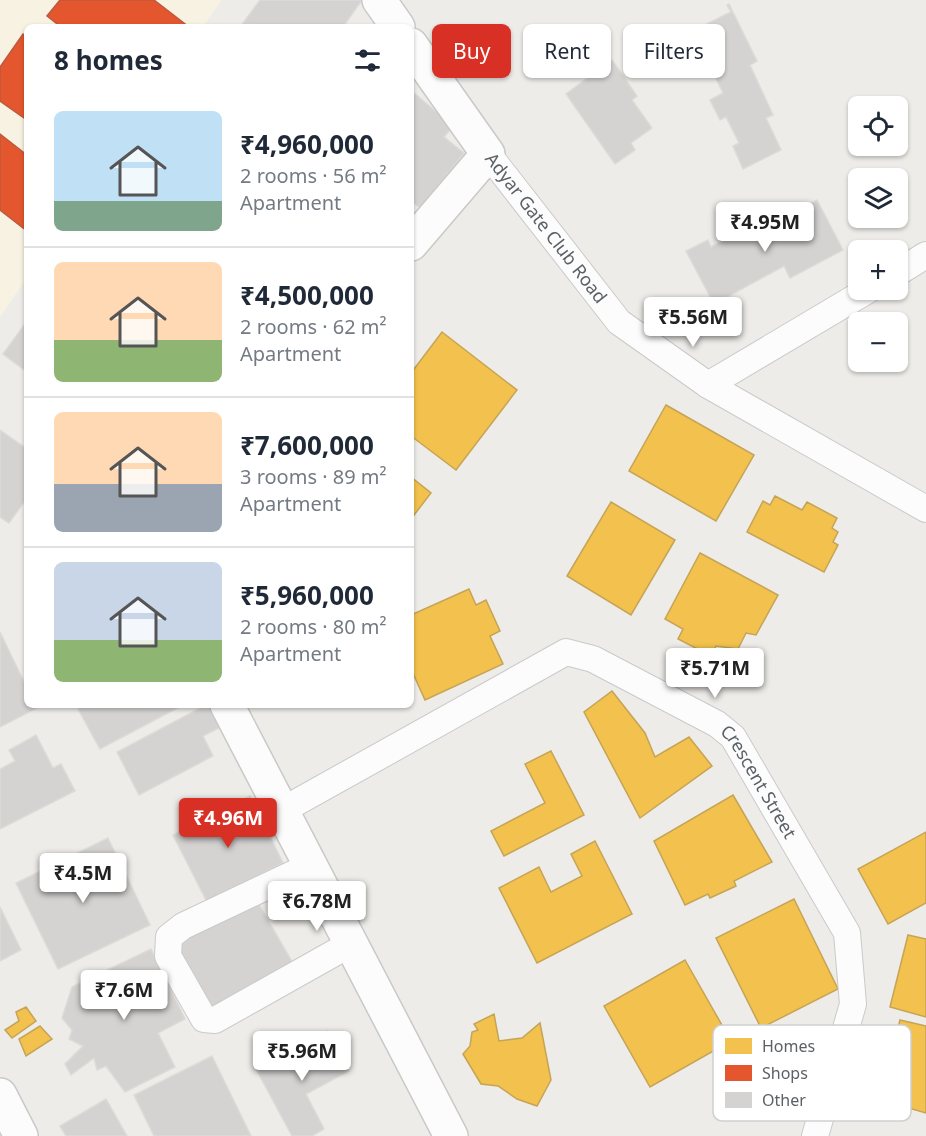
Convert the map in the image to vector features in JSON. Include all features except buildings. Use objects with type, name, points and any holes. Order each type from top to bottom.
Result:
[{"type":"street","points":[[379,0],[396,24]]},
{"type":"street","name":"Adyar Gate Club Road","points":[[414,49],[488,154],[619,322],[708,384],[926,509]]},
{"type":"street","points":[[414,240],[488,154]]},
{"type":"street","points":[[908,266],[926,255]]},
{"type":"street","points":[[708,384],[851,300]]},
{"type":"street","name":"Crescent Street","points":[[283,810],[566,652],[593,659],[717,724],[733,737],[847,933],[854,1004],[848,1025]]},
{"type":"street","points":[[229,708],[451,1136]]},
{"type":"street","points":[[312,865],[183,926],[169,937],[168,956],[204,1019],[215,1020],[352,943]]},
{"type":"street","points":[[0,1095],[21,1136]]},
{"type":"street","name":"Crescent Street","points":[[815,1136],[819,1121]]},
{"type":"shaded area","points":[[0,0],[222,0],[205,24],[24,24],[24,282],[0,317]]}]
